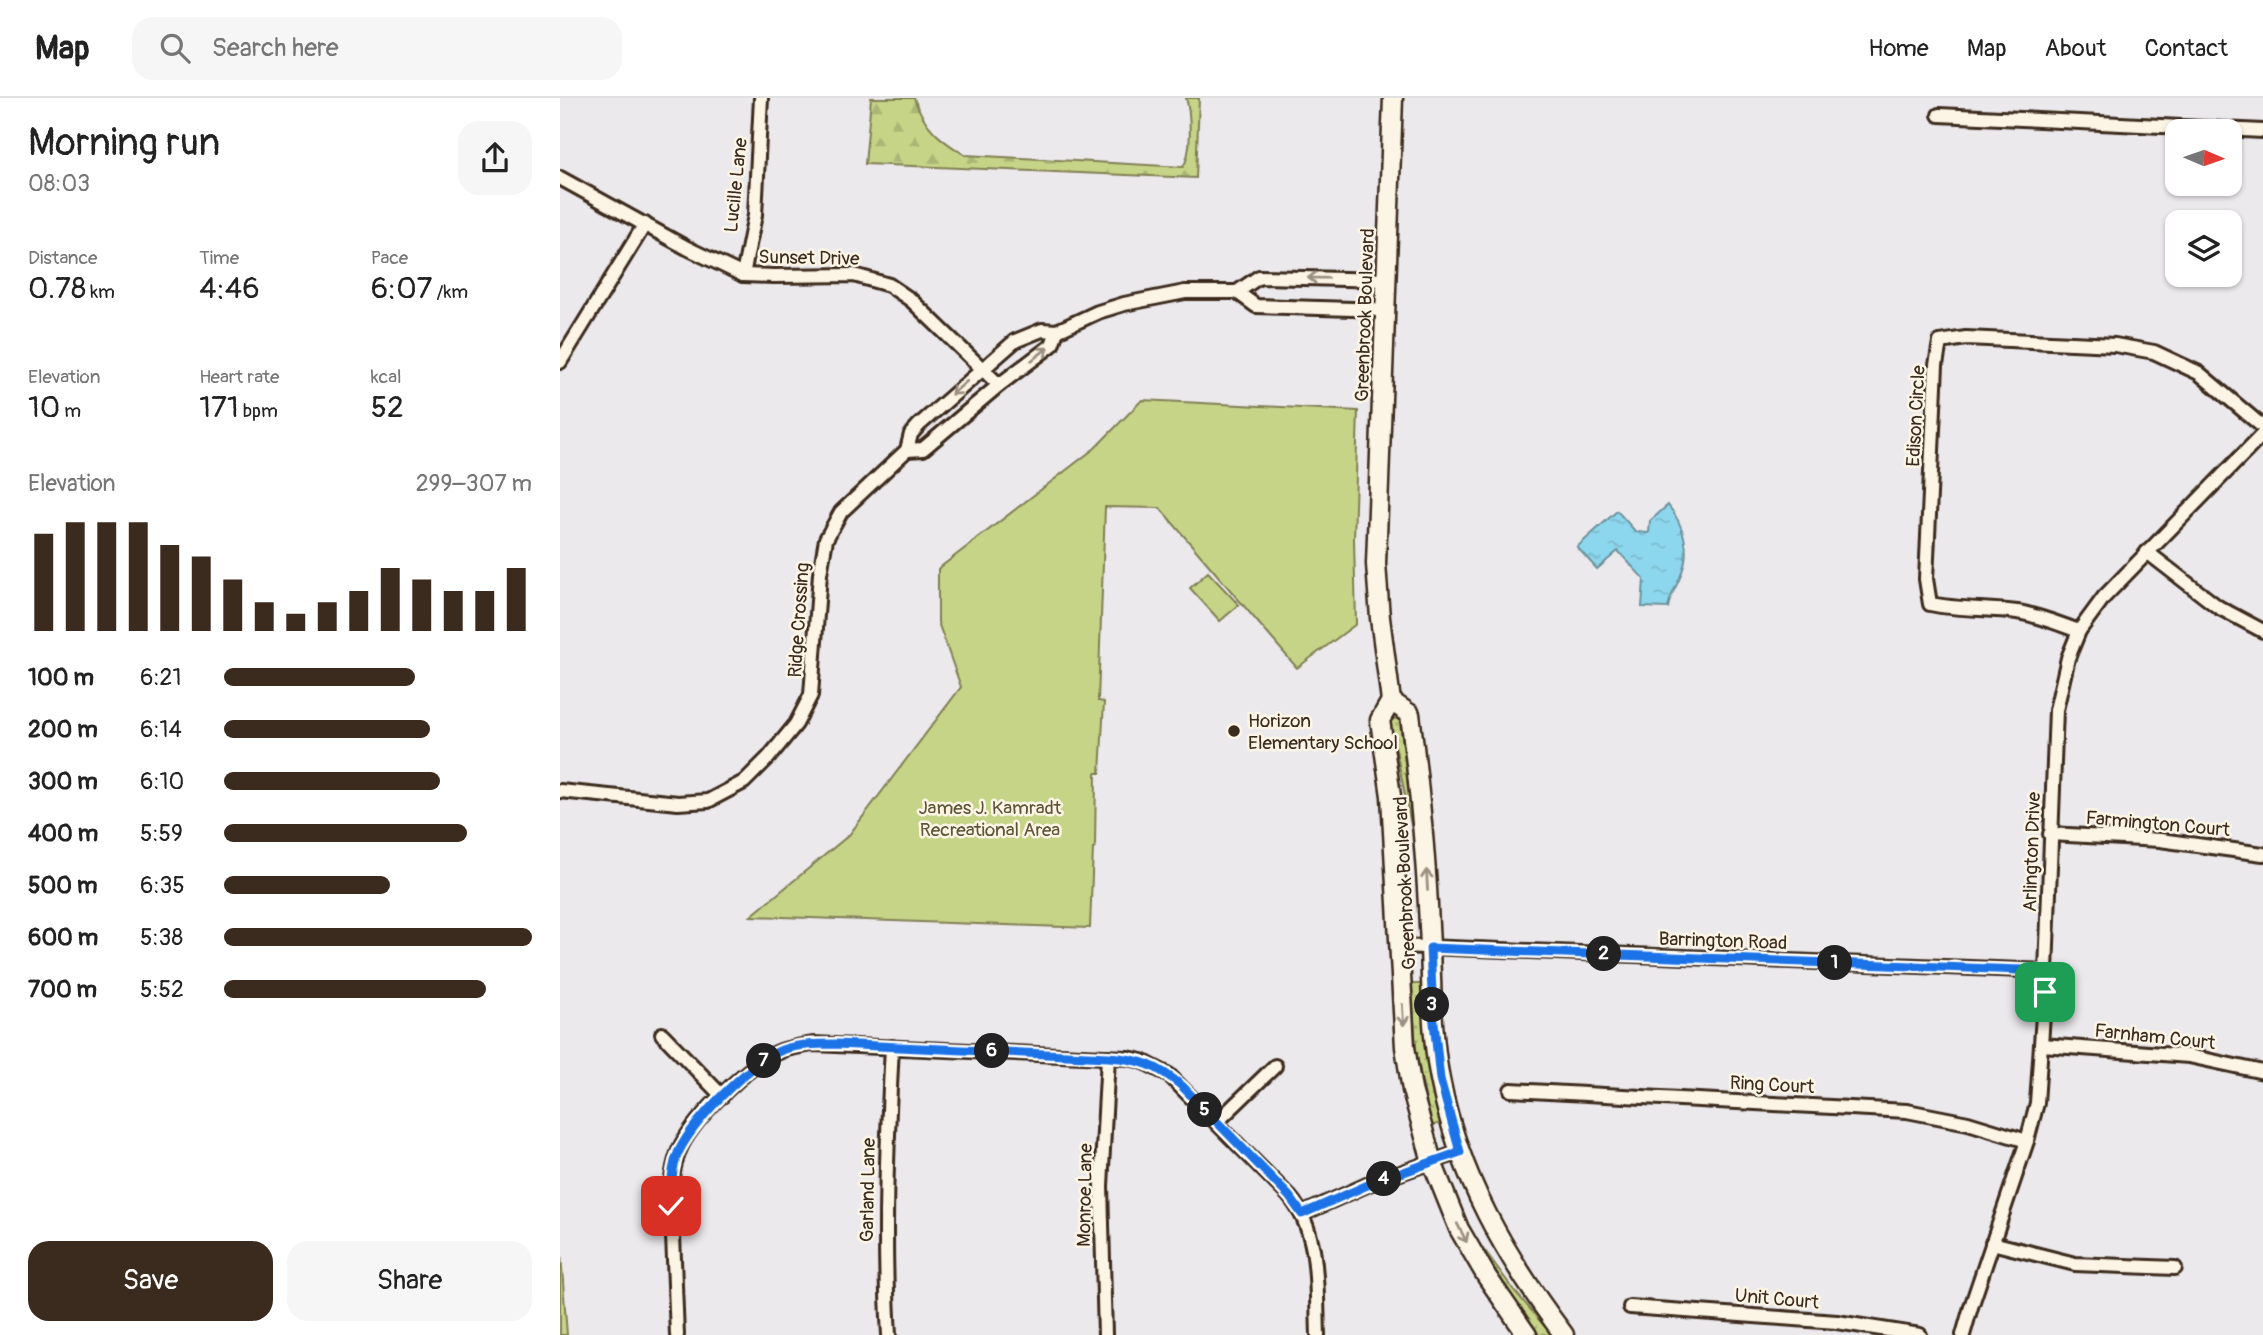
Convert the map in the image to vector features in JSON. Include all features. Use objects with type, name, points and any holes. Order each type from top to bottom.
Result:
[{"type":"main road","name":"Greenbrook Boulevard","points":[[1393,98],[1376,564],[1391,701],[1380,720],[1393,818],[1405,1047],[1412,1090],[1432,1162],[1455,1219],[1473,1255],[1527,1335]]},
{"type":"main road","name":"Greenbrook Boulevard","points":[[1391,701],[1410,714],[1424,826],[1433,1013],[1440,1079],[1460,1152],[1494,1232],[1523,1279],[1564,1335]]},
{"type":"street","name":"Lucille Lane","points":[[743,275],[755,215],[761,98]]},
{"type":"street","points":[[1939,115],[2263,131]]},
{"type":"street","name":"Sunset Drive","points":[[560,178],[719,265],[743,275],[854,275],[878,280],[911,300],[999,385]]},
{"type":"street","points":[[560,362],[645,225]]},
{"type":"street","name":"Ridge Crossing","points":[[560,792],[678,803],[695,802],[719,797],[754,773],[796,724],[811,695],[821,565],[831,527],[854,498],[907,450],[911,434],[919,425],[1015,341],[1042,330],[1057,331],[1098,313],[1144,299],[1185,292],[1237,292],[1259,277],[1386,280]]},
{"type":"street","name":"Ridge Crossing","points":[[1237,292],[1256,306],[1385,310]]},
{"type":"street","name":"Ridge Crossing","points":[[907,450],[923,449],[999,385],[1052,345],[1057,331]]},
{"type":"street","name":"Edison Circle","points":[[2079,631],[2034,615],[1954,609],[1930,604],[1926,579],[1936,365],[1940,342],[1966,338],[2102,344],[2129,346],[2154,352],[2199,373],[2263,427]]},
{"type":"street","name":"Arlington Drive","points":[[1963,1335],[2028,1141],[2036,1103],[2046,971],[2056,710],[2062,680],[2079,631],[2104,597],[2263,434]]},
{"type":"street","points":[[2147,552],[2218,607],[2263,631]]},
{"type":"street","name":"Farmington Court","points":[[2050,834],[2160,840],[2263,854]]},
{"type":"street","name":"Barrington Road","points":[[1399,946],[2046,971]]},
{"type":"street","points":[[662,1034],[722,1096]]},
{"type":"street","points":[[677,1335],[671,1206],[673,1170],[681,1145],[722,1096],[751,1069],[787,1049],[813,1044],[1108,1057],[1142,1061],[1169,1075],[1289,1196],[1302,1214],[1313,1248],[1318,1335]]},
{"type":"street","name":"Farnham Court","points":[[2042,1045],[2189,1056],[2263,1072]]},
{"type":"street","name":"Garland Lane","points":[[889,1335],[885,1204],[892,1047]]},
{"type":"street","name":"Monroe Lane","points":[[1105,1335],[1101,1186],[1108,1057]]},
{"type":"street","points":[[1217,1122],[1275,1066]]},
{"type":"street","name":"Ring Court","points":[[1511,1090],[1907,1111],[2028,1141]]},
{"type":"street","points":[[1302,1214],[1370,1184],[1460,1152]]},
{"type":"street","points":[[1992,1243],[2075,1264],[2175,1268]]},
{"type":"street","name":"Unit Court","points":[[1630,1307],[1837,1322],[1920,1335]]},
{"type":"green space","points":[[871,98],[914,98],[934,132],[965,155],[1183,167],[1190,133],[1186,98],[1199,98],[1196,178],[865,164]]},
{"type":"green space","name":"James J. Kamradt Recreational Area","points":[[1142,400],[1358,411],[1354,539],[1356,624],[1297,668],[1160,508],[1105,507],[1098,701],[1104,702],[1100,773],[1096,773],[1090,928],[751,916],[849,835],[961,687],[938,622],[938,569],[1095,448]]},
{"type":"green space","points":[[1208,572],[1239,605],[1220,621],[1190,588]]},
{"type":"green space","points":[[1399,718],[1415,829],[1412,830],[1390,720]]},
{"type":"green space","points":[[1412,984],[1422,984],[1427,1064],[1441,1123],[1431,1126],[1416,1051]]},
{"type":"green space","points":[[560,1241],[567,1335],[560,1335]]},
{"type":"green space","points":[[1486,1252],[1552,1335],[1539,1335],[1483,1253]]},
{"type":"water","points":[[1668,505],[1678,520],[1684,537],[1685,563],[1668,608],[1642,607],[1644,579],[1618,551],[1597,569],[1577,547],[1617,511],[1636,532],[1649,533],[1650,521]]},
{"type":"place","name":"Horizon Elementary School","points":[[1234,731]]},
{"type":"route","points":[[671,1206],[671,1185],[676,1158],[690,1131],[751,1069],[780,1051],[795,1046],[836,1044],[1128,1058],[1142,1061],[1169,1075],[1182,1086],[1289,1196],[1302,1214],[1370,1184],[1460,1152],[1440,1079],[1435,1044],[1430,948],[2046,971],[2045,992]]}]
